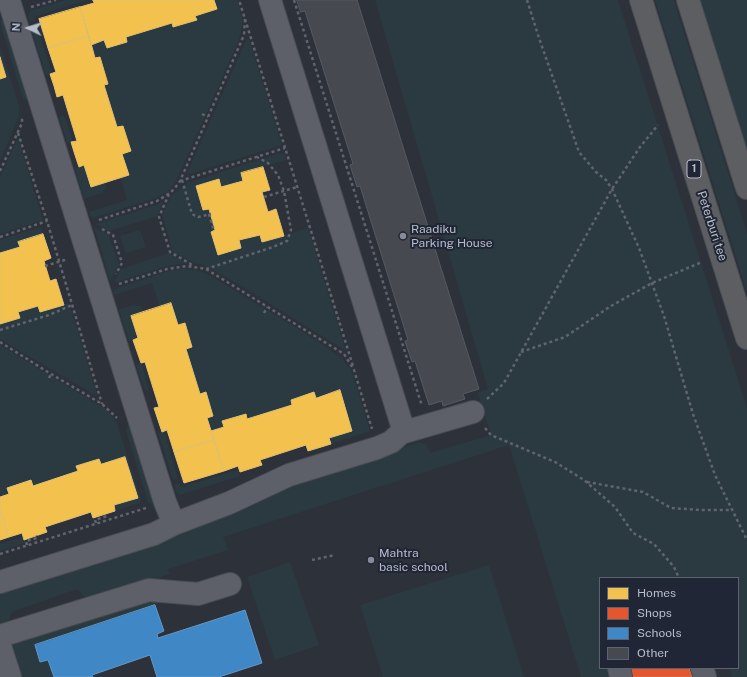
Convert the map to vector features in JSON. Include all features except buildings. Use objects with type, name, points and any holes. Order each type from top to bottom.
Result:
[{"type":"highway","name":"Peterburi tee","points":[[640,0],[747,338]]},
{"type":"highway","points":[[688,0],[747,188]]},
{"type":"street","points":[[4,0],[10,4],[165,502],[174,524]]},
{"type":"street","points":[[270,0],[402,425],[401,433]]},
{"type":"street","points":[[0,582],[154,534],[174,524],[229,503],[289,475],[377,448],[391,442],[401,433],[473,412]]},
{"type":"street","points":[[0,636],[149,590],[198,594],[230,584]]},
{"type":"street","points":[[0,646],[10,677]]},
{"type":"path","points":[[239,0],[373,431]]},
{"type":"path","points":[[527,0],[579,152],[596,172],[606,180],[612,189],[639,248],[664,316],[693,414],[715,475],[747,540]]},
{"type":"path","points":[[96,220],[150,204],[164,198],[181,181],[244,35],[245,19]]},
{"type":"path","points":[[674,106],[640,147],[612,189],[504,383],[473,412],[491,435],[555,462],[586,482],[615,507],[633,533],[654,544],[674,567],[679,577]]},
{"type":"path","points":[[0,171],[22,123],[23,112]]},
{"type":"path","points":[[202,114],[208,117]]},
{"type":"path","points":[[18,133],[47,221],[102,404]]},
{"type":"path","points":[[181,181],[285,148]]},
{"type":"path","points":[[206,269],[287,241],[291,230],[284,191],[278,175],[268,163],[257,157]]},
{"type":"path","points":[[181,181],[192,214],[198,217],[210,214],[214,231]]},
{"type":"path","points":[[264,197],[297,187]]},
{"type":"path","points":[[170,193],[159,217],[170,252],[196,267]]},
{"type":"path","points":[[0,237],[47,221]]},
{"type":"path","points":[[101,229],[113,234],[122,263],[115,275]]},
{"type":"path","points":[[521,352],[565,337],[611,306],[652,283],[721,254]]},
{"type":"path","points":[[45,266],[59,262]]},
{"type":"path","points":[[116,285],[167,269],[187,266],[206,269],[344,354],[354,370]]},
{"type":"path","points":[[0,330],[49,316],[72,305]]},
{"type":"path","points":[[264,312],[267,306]]},
{"type":"path","points":[[0,342],[102,404],[121,422],[139,417]]},
{"type":"path","points":[[49,378],[51,374]]},
{"type":"path","points":[[586,482],[643,492],[671,508],[732,510]]},
{"type":"path","points":[[0,554],[165,502]]},
{"type":"path","points":[[96,523],[95,520],[107,516],[106,514]]},
{"type":"path","points":[[27,545],[26,541],[37,538],[37,535]]},
{"type":"path","points":[[312,560],[335,555]]},
{"type":"shaded area","points":[[65,0],[87,0],[34,17],[35,21],[30,22],[28,16],[30,11]]},
{"type":"shaded area","points":[[214,0],[237,0],[242,16],[242,27],[239,40],[176,182],[168,191],[156,198],[93,218],[89,212],[127,200],[120,178],[129,175],[122,154],[130,151],[123,126],[117,127],[104,85],[108,84],[100,57],[95,58],[91,45],[104,40],[107,48],[127,42],[126,37],[172,23],[174,27],[196,20],[195,16],[217,9]]},
{"type":"shaded area","points":[[375,0],[618,0],[747,408],[747,677],[732,677],[729,669],[739,669],[739,577],[599,577],[599,669],[611,669],[613,677],[581,677],[509,445],[223,537],[228,550],[168,569],[170,574],[91,603],[77,589],[12,612],[8,623],[0,626],[0,593],[159,543],[197,528],[251,501],[298,481],[418,443],[424,443],[427,445],[430,453],[491,435],[478,393],[488,389]]},
{"type":"shaded area","points":[[655,0],[674,0],[747,233],[747,292]]},
{"type":"shaded area","points":[[699,0],[747,0],[747,154]]},
{"type":"shaded area","points":[[7,17],[32,99],[23,99],[0,23],[2,19]]},
{"type":"shaded area","points":[[37,26],[52,74],[46,75],[31,28]]},
{"type":"shaded area","points":[[248,36],[282,145],[186,175]]},
{"type":"shaded area","points":[[0,46],[19,106],[19,116],[0,161],[0,79],[6,77],[0,57]]},
{"type":"shaded area","points":[[64,115],[73,142],[67,143],[59,117]]},
{"type":"shaded area","points":[[18,138],[43,220],[0,234],[0,177]]},
{"type":"shaded area","points":[[280,153],[285,154],[286,160],[241,173],[243,181],[221,187],[219,179],[196,186],[203,210],[209,209],[215,230],[211,232],[218,255],[241,248],[239,240],[260,235],[262,242],[308,228],[346,351],[238,284],[203,265],[194,263],[173,252],[162,215],[171,196],[187,183]]},
{"type":"shaded area","points":[[84,165],[105,182],[106,188],[102,193],[84,199],[75,169]]},
{"type":"shaded area","points":[[164,201],[157,216],[155,217],[109,231],[95,224],[153,206]]},
{"type":"shaded area","points":[[41,227],[43,234],[19,242],[20,247],[0,253],[0,240]]},
{"type":"shaded area","points":[[94,227],[109,235],[119,265],[110,281]]},
{"type":"shaded area","points":[[140,230],[146,247],[126,253],[120,236]]},
{"type":"shaded area","points":[[169,253],[185,263],[167,266],[114,283],[121,269]]},
{"type":"shaded area","points":[[189,269],[205,273],[279,317],[340,357],[351,369],[370,431],[331,444],[329,438],[352,431],[339,390],[316,398],[314,392],[291,400],[292,405],[247,419],[246,414],[222,421],[224,427],[211,431],[207,418],[213,416],[206,392],[200,394],[186,349],[192,347],[185,323],[178,325],[171,303],[160,307],[152,283],[114,295],[113,291],[168,271]]},
{"type":"shaded area","points":[[69,303],[98,397],[0,339],[0,324],[19,318],[18,312],[38,306],[41,312]]},
{"type":"shaded area","points":[[132,305],[140,306],[143,312],[131,316],[138,338],[129,341],[119,310]]},
{"type":"shaded area","points":[[0,345],[105,409],[112,416],[117,424],[142,502],[115,511],[114,505],[138,497],[125,457],[101,464],[99,459],[76,466],[78,471],[0,497]]},
{"type":"shaded area","points":[[142,363],[149,390],[145,391],[136,365]]},
{"type":"shaded area","points":[[133,424],[157,502],[151,504],[148,502],[126,431],[128,425]]},
{"type":"shaded area","points":[[164,431],[178,479],[173,480],[158,433]]},
{"type":"shaded area","points":[[238,470],[240,476],[180,495],[177,493],[174,485],[179,483],[181,487]]},
{"type":"shaded area","points":[[23,537],[25,543],[0,551],[0,544]]},
{"type":"shaded area","points":[[290,562],[319,645],[275,660],[247,577]]},
{"type":"shaded area","points":[[489,565],[524,677],[383,677],[360,605]]},
{"type":"shaded area","points":[[145,596],[155,601],[155,605],[35,645],[40,662],[48,660],[54,677],[19,677],[7,642]]},
{"type":"place","name":"Raadiku Parking House","points":[[403,236]]},
{"type":"place","name":"Mahtra basic school","points":[[371,560]]}]
